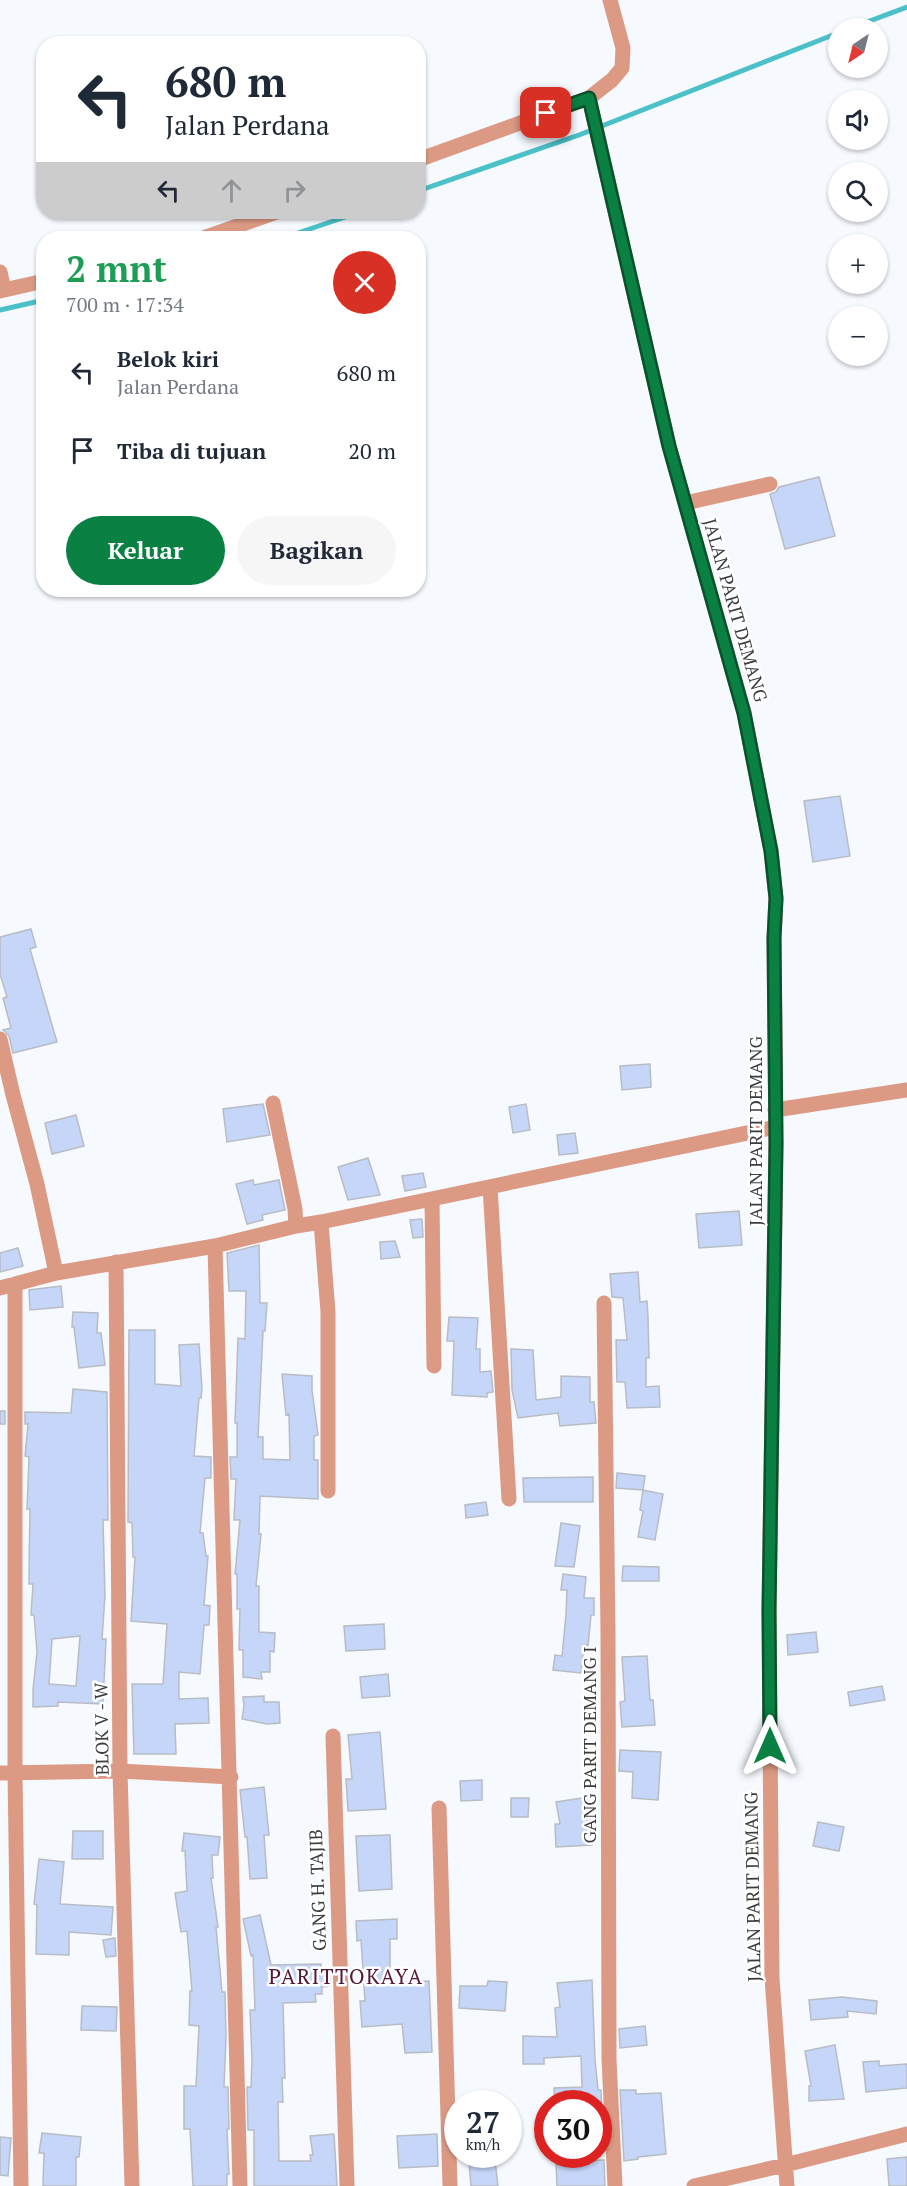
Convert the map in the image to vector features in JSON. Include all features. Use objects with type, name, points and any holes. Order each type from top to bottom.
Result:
[{"type":"street","points":[[426,157],[589,98],[612,80],[622,68],[623,48],[610,0]]},
{"type":"street","name":"JALAN PARIT DEMANG","points":[[589,98],[669,446],[744,713],[771,851],[776,898],[774,938],[776,1127],[769,1610],[771,1966],[787,2186]]},
{"type":"street","points":[[223,231],[257,219]]},
{"type":"street","points":[[0,272],[2,290],[36,282]]},
{"type":"street","points":[[686,503],[770,484]]},
{"type":"street","points":[[0,1039],[37,1184],[56,1273]]},
{"type":"street","points":[[775,1110],[907,1090]]},
{"type":"street","points":[[273,1103],[295,1209],[296,1226]]},
{"type":"street","points":[[21,2186],[7,1772],[8,1286],[56,1273],[116,1267],[296,1226],[776,1127]]},
{"type":"street","points":[[490,1187],[509,1499]]},
{"type":"street","points":[[432,1199],[434,1366]]},
{"type":"street","points":[[321,1222],[328,1312],[328,1491]]},
{"type":"street","points":[[215,1246],[231,1778],[240,2186]]},
{"type":"street","name":"BLOK V - W","points":[[116,1267],[120,1771],[132,2186]]},
{"type":"street","name":"GANG PARIT DEMANG I","points":[[604,1303],[609,2047],[615,2186]]},
{"type":"street","name":"GANG H. TAJIB","points":[[333,1736],[347,2186]]},
{"type":"street","points":[[7,1772],[120,1771],[231,1778]]},
{"type":"street","points":[[439,1808],[450,2186]]},
{"type":"street","points":[[694,2186],[907,2134]]},
{"type":"building","points":[[819,477],[835,536],[785,549],[770,494],[776,492],[779,487]]},
{"type":"building","points":[[840,796],[850,856],[813,862],[804,801]]},
{"type":"building","points":[[31,929],[36,947],[30,949],[57,1042],[13,1053],[9,1036],[3,1030],[11,1028],[3,998],[7,997],[0,974],[0,937]]},
{"type":"building","points":[[650,1064],[651,1087],[622,1090],[620,1066]]},
{"type":"building","points":[[263,1104],[270,1135],[227,1142],[223,1109]]},
{"type":"building","points":[[526,1104],[530,1130],[513,1133],[509,1107]]},
{"type":"building","points":[[76,1115],[84,1146],[52,1154],[45,1123]]},
{"type":"building","points":[[575,1133],[578,1153],[559,1155],[557,1135]]},
{"type":"building","points":[[368,1158],[380,1195],[348,1200],[338,1167]]},
{"type":"building","points":[[423,1173],[426,1187],[405,1191],[402,1176]]},
{"type":"building","points":[[253,1180],[254,1185],[279,1180],[285,1210],[262,1215],[263,1220],[247,1224],[236,1184]]},
{"type":"building","points":[[739,1211],[742,1245],[699,1248],[696,1214]]},
{"type":"building","points":[[422,1219],[423,1237],[413,1238],[410,1220]]},
{"type":"building","points":[[395,1241],[400,1257],[381,1259],[380,1242]]},
{"type":"building","points":[[259,1245],[260,1303],[267,1303],[265,1331],[263,1331],[258,1437],[263,1437],[263,1459],[290,1460],[289,1414],[286,1415],[282,1374],[312,1376],[318,1435],[314,1436],[314,1460],[318,1460],[318,1499],[260,1496],[259,1534],[261,1534],[256,1586],[259,1586],[259,1632],[275,1633],[274,1652],[270,1651],[270,1672],[261,1672],[262,1679],[243,1677],[243,1650],[239,1650],[240,1609],[237,1609],[237,1574],[235,1574],[240,1520],[234,1520],[236,1479],[231,1479],[230,1457],[237,1457],[237,1423],[235,1423],[238,1338],[245,1339],[246,1291],[229,1291],[227,1253]]},
{"type":"building","points":[[18,1248],[23,1266],[0,1272],[0,1253]]},
{"type":"building","points":[[638,1272],[640,1302],[647,1301],[649,1358],[646,1358],[646,1387],[659,1386],[660,1407],[627,1408],[625,1382],[617,1382],[616,1340],[627,1340],[623,1298],[612,1297],[610,1274]]},
{"type":"building","points":[[61,1286],[63,1307],[30,1310],[29,1290]]},
{"type":"building","points":[[73,1312],[98,1313],[97,1333],[101,1333],[105,1365],[79,1368],[74,1327],[72,1327]]},
{"type":"building","points":[[449,1317],[478,1318],[476,1349],[480,1349],[480,1372],[491,1371],[493,1392],[487,1393],[487,1397],[452,1395],[454,1341],[447,1341]]},
{"type":"building","points":[[129,1330],[155,1330],[155,1384],[181,1386],[179,1345],[199,1344],[202,1388],[201,1398],[199,1398],[194,1456],[211,1457],[211,1478],[205,1478],[200,1533],[203,1533],[206,1556],[208,1556],[204,1605],[210,1606],[209,1625],[204,1625],[200,1674],[179,1672],[179,1699],[208,1698],[209,1723],[175,1724],[176,1754],[134,1754],[132,1684],[163,1684],[167,1624],[131,1621],[135,1557],[133,1557],[132,1523],[128,1522]]},
{"type":"building","points":[[511,1349],[533,1350],[536,1400],[561,1397],[561,1376],[590,1377],[590,1402],[594,1402],[596,1423],[560,1426],[558,1413],[518,1418],[512,1390]]},
{"type":"building","points":[[73,1389],[107,1392],[108,1520],[103,1520],[105,1596],[102,1639],[106,1639],[103,1704],[58,1702],[58,1706],[33,1707],[37,1652],[34,1615],[31,1615],[33,1584],[29,1584],[30,1509],[27,1509],[29,1457],[25,1456],[28,1424],[25,1424],[25,1412],[71,1413]],"holes":[[[80,1636],[76,1686],[49,1684],[52,1639]]]},
{"type":"building","points":[[0,1411],[5,1411],[5,1424],[0,1424]]},
{"type":"building","points":[[617,1473],[645,1476],[643,1490],[616,1488]]},
{"type":"building","points":[[593,1477],[593,1502],[524,1502],[523,1478]]},
{"type":"building","points":[[643,1490],[663,1494],[655,1540],[638,1537],[643,1511],[640,1510]]},
{"type":"building","points":[[486,1502],[488,1515],[466,1518],[465,1505]]},
{"type":"building","points":[[561,1523],[580,1526],[574,1567],[555,1566]]},
{"type":"building","points":[[623,1566],[659,1567],[659,1581],[622,1581]]},
{"type":"building","points":[[563,1574],[586,1577],[584,1598],[594,1598],[594,1615],[591,1615],[588,1646],[584,1645],[581,1673],[553,1670],[555,1655],[562,1656],[567,1590],[561,1590]]},
{"type":"building","points":[[384,1624],[385,1649],[346,1651],[344,1626]]},
{"type":"building","points":[[816,1632],[818,1652],[788,1655],[787,1635]]},
{"type":"building","points":[[647,1656],[650,1700],[653,1700],[655,1725],[622,1727],[620,1702],[625,1701],[622,1657]]},
{"type":"building","points":[[388,1674],[390,1696],[362,1698],[360,1677]]},
{"type":"building","points":[[882,1686],[885,1700],[850,1706],[848,1692]]},
{"type":"building","points":[[264,1696],[264,1702],[279,1702],[280,1723],[267,1724],[242,1719],[243,1697]]},
{"type":"building","points":[[380,1732],[386,1809],[348,1811],[346,1779],[352,1779],[348,1735]]},
{"type":"building","points":[[620,1750],[661,1752],[658,1800],[632,1798],[633,1772],[619,1771]]},
{"type":"building","points":[[482,1780],[482,1800],[461,1801],[460,1781]]},
{"type":"building","points":[[264,1787],[269,1835],[264,1835],[267,1878],[250,1879],[240,1790]]},
{"type":"building","points":[[589,1797],[592,1816],[590,1816],[592,1845],[556,1847],[555,1824],[560,1824],[556,1802]]},
{"type":"building","points":[[511,1798],[529,1798],[528,1817],[511,1817]]},
{"type":"building","points":[[818,1822],[844,1827],[839,1851],[813,1846]]},
{"type":"building","points":[[73,1831],[103,1831],[103,1859],[72,1859]]},
{"type":"building","points":[[184,1833],[220,1837],[218,1855],[212,1855],[213,1878],[211,1878],[218,1927],[216,1927],[222,1992],[225,1992],[224,2087],[228,2087],[229,2129],[227,2129],[229,2174],[227,2174],[227,2186],[193,2186],[190,2129],[184,2129],[184,2086],[196,2086],[199,2026],[189,2025],[190,1991],[192,1991],[187,1931],[181,1932],[175,1893],[187,1891],[185,1851],[182,1851]]},
{"type":"building","points":[[390,1835],[392,1889],[359,1891],[356,1836]]},
{"type":"building","points":[[39,1859],[64,1862],[60,1904],[113,1907],[111,1935],[69,1932],[69,1955],[36,1954],[37,1905],[34,1904]]},
{"type":"building","points":[[260,1915],[271,1965],[321,1964],[321,1973],[330,1973],[330,1986],[322,1987],[322,1994],[315,1994],[316,2002],[283,2003],[285,2078],[282,2078],[283,2102],[278,2102],[279,2161],[311,2161],[310,2155],[313,2155],[310,2136],[334,2134],[337,2186],[254,2186],[254,2130],[248,2130],[247,2087],[251,2087],[250,2010],[255,2010],[253,1955],[251,1956],[243,1919]]},
{"type":"building","points":[[397,1919],[397,1939],[390,1939],[390,1983],[429,1981],[432,2052],[405,2053],[402,2024],[362,2027],[360,2001],[365,2001],[361,1940],[357,1941],[356,1921]]},
{"type":"building","points":[[115,1938],[116,1956],[106,1957],[103,1940]]},
{"type":"building","points":[[592,1980],[598,2090],[554,2090],[554,2088],[582,2087],[581,2056],[544,2058],[544,2064],[523,2064],[523,2036],[557,2037],[555,2008],[560,2007],[557,1983]]},
{"type":"building","points":[[488,1981],[507,1982],[505,2011],[459,2008],[460,1986],[487,1986]]},
{"type":"building","points":[[842,1997],[877,2001],[876,2014],[847,2011],[848,2017],[811,2020],[809,2000]]},
{"type":"building","points":[[82,2006],[117,2007],[116,2031],[81,2030]]},
{"type":"building","points":[[645,2026],[647,2045],[620,2048],[619,2029]]},
{"type":"building","points":[[835,2045],[844,2099],[809,2101],[809,2086],[811,2086],[805,2051]]},
{"type":"building","points":[[879,2061],[879,2066],[907,2064],[907,2088],[866,2092],[863,2062]]},
{"type":"building","points":[[620,2090],[636,2090],[636,2094],[661,2093],[666,2154],[624,2161]]},
{"type":"building","points":[[42,2133],[81,2137],[79,2157],[76,2157],[76,2186],[43,2186],[44,2153],[39,2153]]},
{"type":"building","points":[[437,2134],[438,2166],[399,2168],[397,2136]]},
{"type":"building","points":[[0,2137],[11,2138],[8,2176],[0,2175]]},
{"type":"building","points":[[907,2157],[907,2186],[889,2186],[887,2159]]},
{"type":"building","points":[[470,2168],[496,2168],[498,2186],[471,2186]]},
{"type":"building","points":[[556,2168],[604,2168],[605,2186],[557,2186]]},
{"type":"waterway","points":[[878,18],[907,7]]},
{"type":"waterway","points":[[426,188],[579,135],[828,37]]},
{"type":"waterway","points":[[304,231],[339,219]]},
{"type":"waterway","points":[[0,310],[36,302]]},
{"type":"district","name":"PARITTOKAYA","points":[[346,1976]]},
{"type":"route","points":[[546,113],[589,98],[669,446],[744,713],[771,851],[776,898],[774,938],[776,1143],[769,1610],[770,1746]]}]
